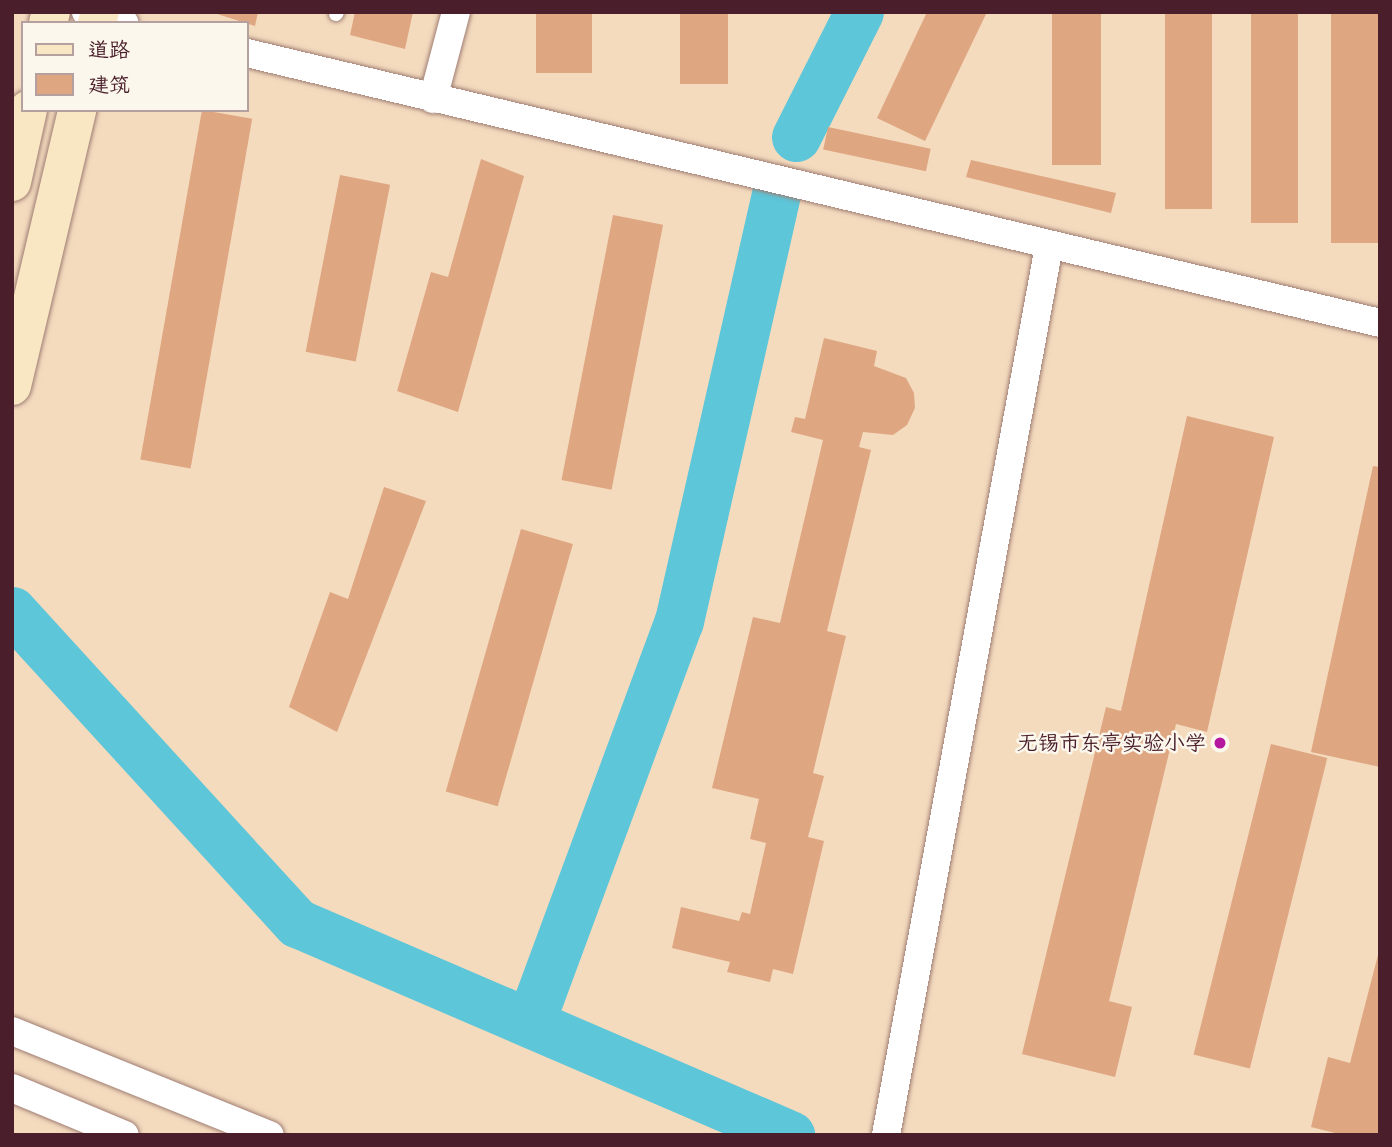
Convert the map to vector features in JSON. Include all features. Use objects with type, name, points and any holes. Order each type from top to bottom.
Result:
[{"type":"main road","points":[[12,181],[29,112]]},
{"type":"main road","points":[[12,386],[77,112]]},
{"type":"street","points":[[433,99],[456,12]]},
{"type":"street","points":[[248,53],[1380,323]]},
{"type":"street","points":[[886,1135],[1049,246]]},
{"type":"street","points":[[12,1031],[270,1135]]},
{"type":"street","points":[[12,1088],[125,1135]]},
{"type":"building","points":[[211,12],[258,12],[255,26],[248,24],[248,21]]},
{"type":"building","points":[[355,12],[413,12],[405,49],[350,35]]},
{"type":"building","points":[[536,12],[592,12],[592,73],[536,73]]},
{"type":"building","points":[[680,12],[728,12],[728,84],[680,84]]},
{"type":"building","points":[[927,12],[987,12],[925,141],[877,118]]},
{"type":"building","points":[[1052,12],[1101,12],[1101,165],[1052,165]]},
{"type":"building","points":[[1165,12],[1212,12],[1212,209],[1165,209]]},
{"type":"building","points":[[1251,12],[1298,12],[1298,223],[1251,223]]},
{"type":"building","points":[[1331,12],[1379,12],[1379,243],[1331,243]]},
{"type":"building","points":[[202,112],[213,112],[252,119],[191,468],[140,460]]},
{"type":"building","points":[[828,127],[931,149],[926,171],[823,149]]},
{"type":"building","points":[[481,159],[524,176],[458,412],[397,391],[431,272],[448,277]]},
{"type":"building","points":[[971,160],[1116,193],[1111,213],[966,177]]},
{"type":"building","points":[[340,175],[390,185],[356,361],[306,352]]},
{"type":"building","points":[[613,215],[663,225],[612,490],[561,480]]},
{"type":"building","points":[[824,338],[877,351],[874,366],[906,378],[914,393],[915,408],[907,425],[893,435],[863,432],[859,447],[871,450],[827,631],[846,636],[813,773],[824,776],[808,837],[824,841],[793,974],[773,969],[770,982],[727,972],[730,962],[672,948],[681,907],[739,921],[742,912],[750,914],[766,843],[750,839],[759,799],[712,788],[753,617],[780,623],[823,440],[791,432],[795,417],[805,419]]},
{"type":"building","points":[[1187,416],[1274,437],[1207,732],[1176,724],[1109,1001],[1132,1007],[1115,1077],[1022,1054],[1106,707],[1121,711]]},
{"type":"building","points":[[1373,466],[1380,467],[1380,767],[1311,752]]},
{"type":"building","points":[[384,487],[426,501],[337,732],[289,707],[330,592],[348,599]]},
{"type":"building","points":[[521,529],[573,544],[498,806],[446,791]]},
{"type":"building","points":[[1271,744],[1327,758],[1250,1069],[1194,1054]]},
{"type":"building","points":[[1379,951],[1380,1135],[1343,1135],[1311,1127],[1328,1057],[1350,1063]]},
{"type":"waterway","points":[[796,137],[859,12]]},
{"type":"waterway","points":[[530,1023],[679,621],[776,194]]},
{"type":"waterway","points":[[12,611],[297,923],[790,1135]]},
{"type":"place","name":"无锡市东亭实验小学","points":[[1220,743]]}]
